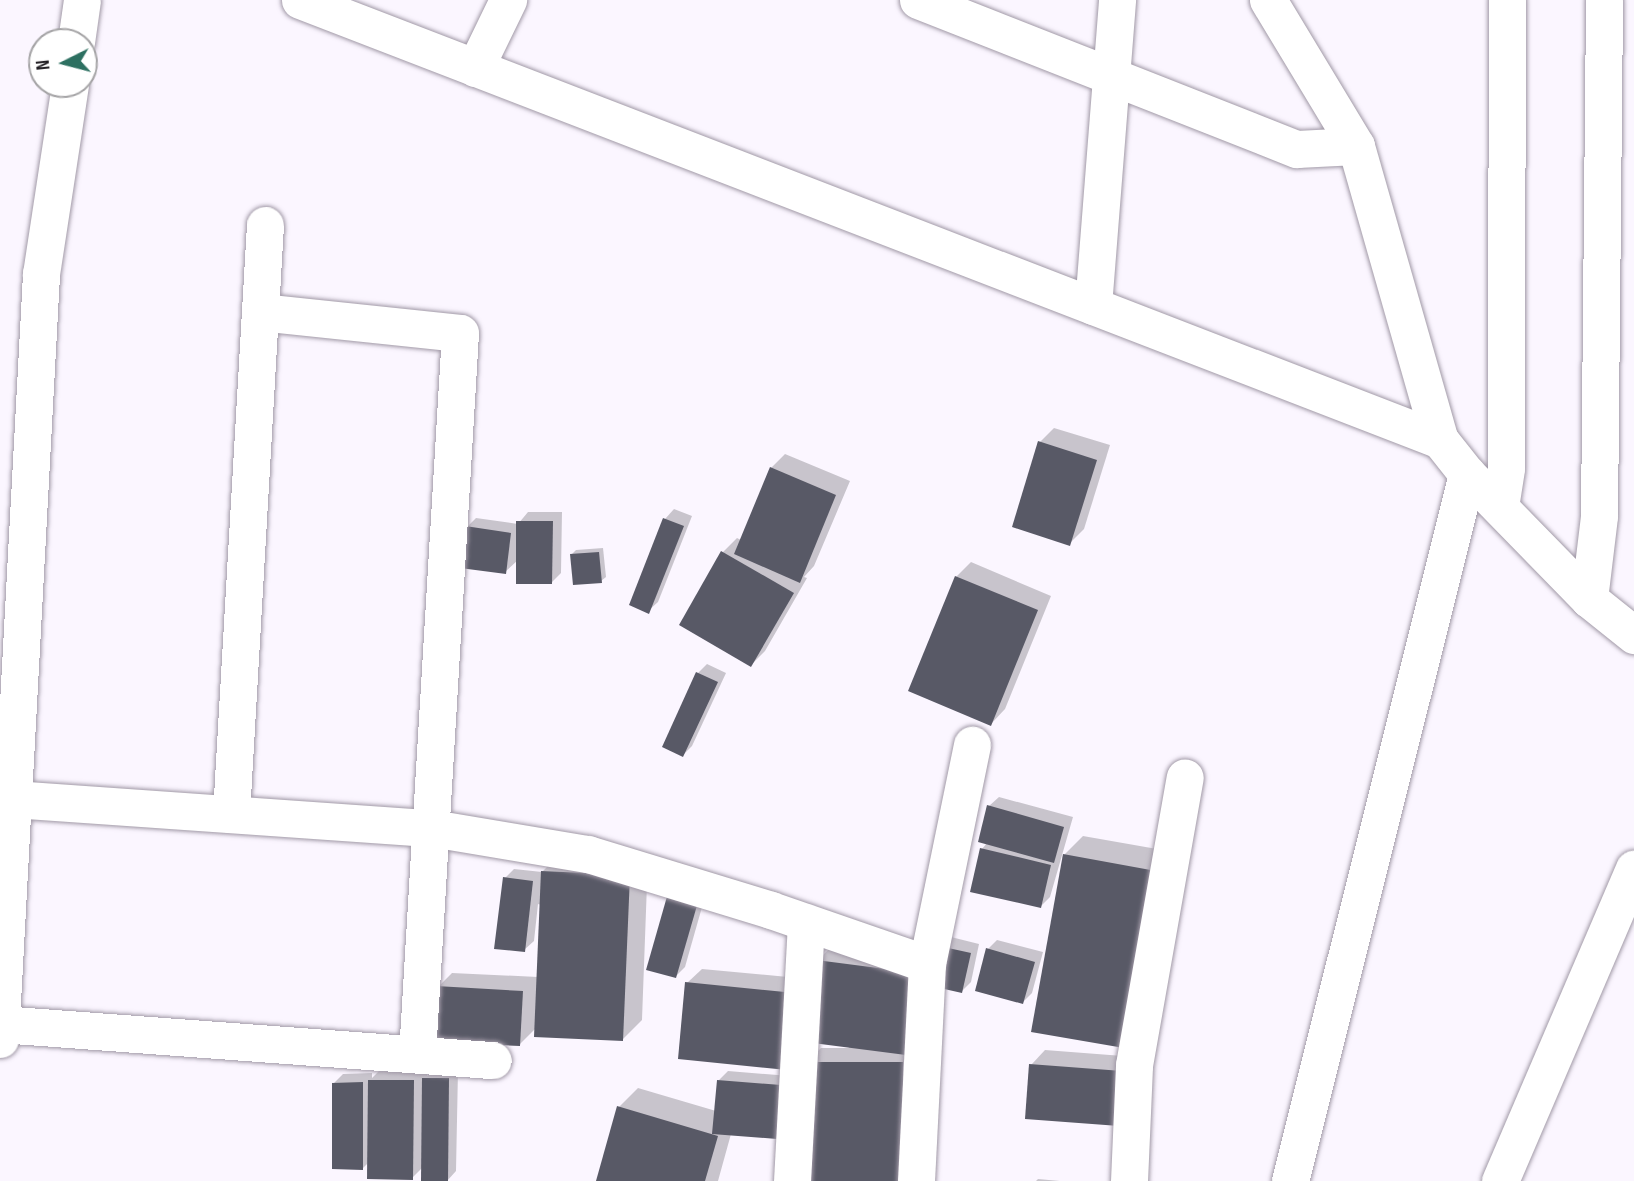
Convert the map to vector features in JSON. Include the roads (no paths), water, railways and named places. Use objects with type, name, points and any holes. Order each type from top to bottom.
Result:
[{"type":"street","points":[[78,28],[82,0]]},
{"type":"street","points":[[300,0],[1440,440]]},
{"type":"street","points":[[475,68],[508,0]]},
{"type":"street","points":[[918,0],[1297,149],[1356,146]]},
{"type":"street","points":[[1093,306],[1117,0]]},
{"type":"street","points":[[1268,0],[1356,146],[1440,440],[1467,474],[1589,599],[1634,635]]},
{"type":"street","points":[[1500,507],[1506,468],[1507,0]]},
{"type":"street","points":[[1589,599],[1599,516],[1605,0]]},
{"type":"street","points":[[68,98],[41,274],[0,1029],[494,1060]]},
{"type":"street","points":[[231,814],[265,225]]},
{"type":"street","points":[[260,312],[460,333],[417,1054]]},
{"type":"street","points":[[1290,1181],[1467,474]]},
{"type":"street","points":[[916,1181],[927,964],[972,745]]},
{"type":"street","points":[[1129,1181],[1134,1065],[1185,777]]},
{"type":"street","points":[[13,799],[432,828],[588,854],[806,922],[927,964]]},
{"type":"street","points":[[1500,1181],[1634,869]]},
{"type":"street","points":[[792,1181],[806,922]]}]
